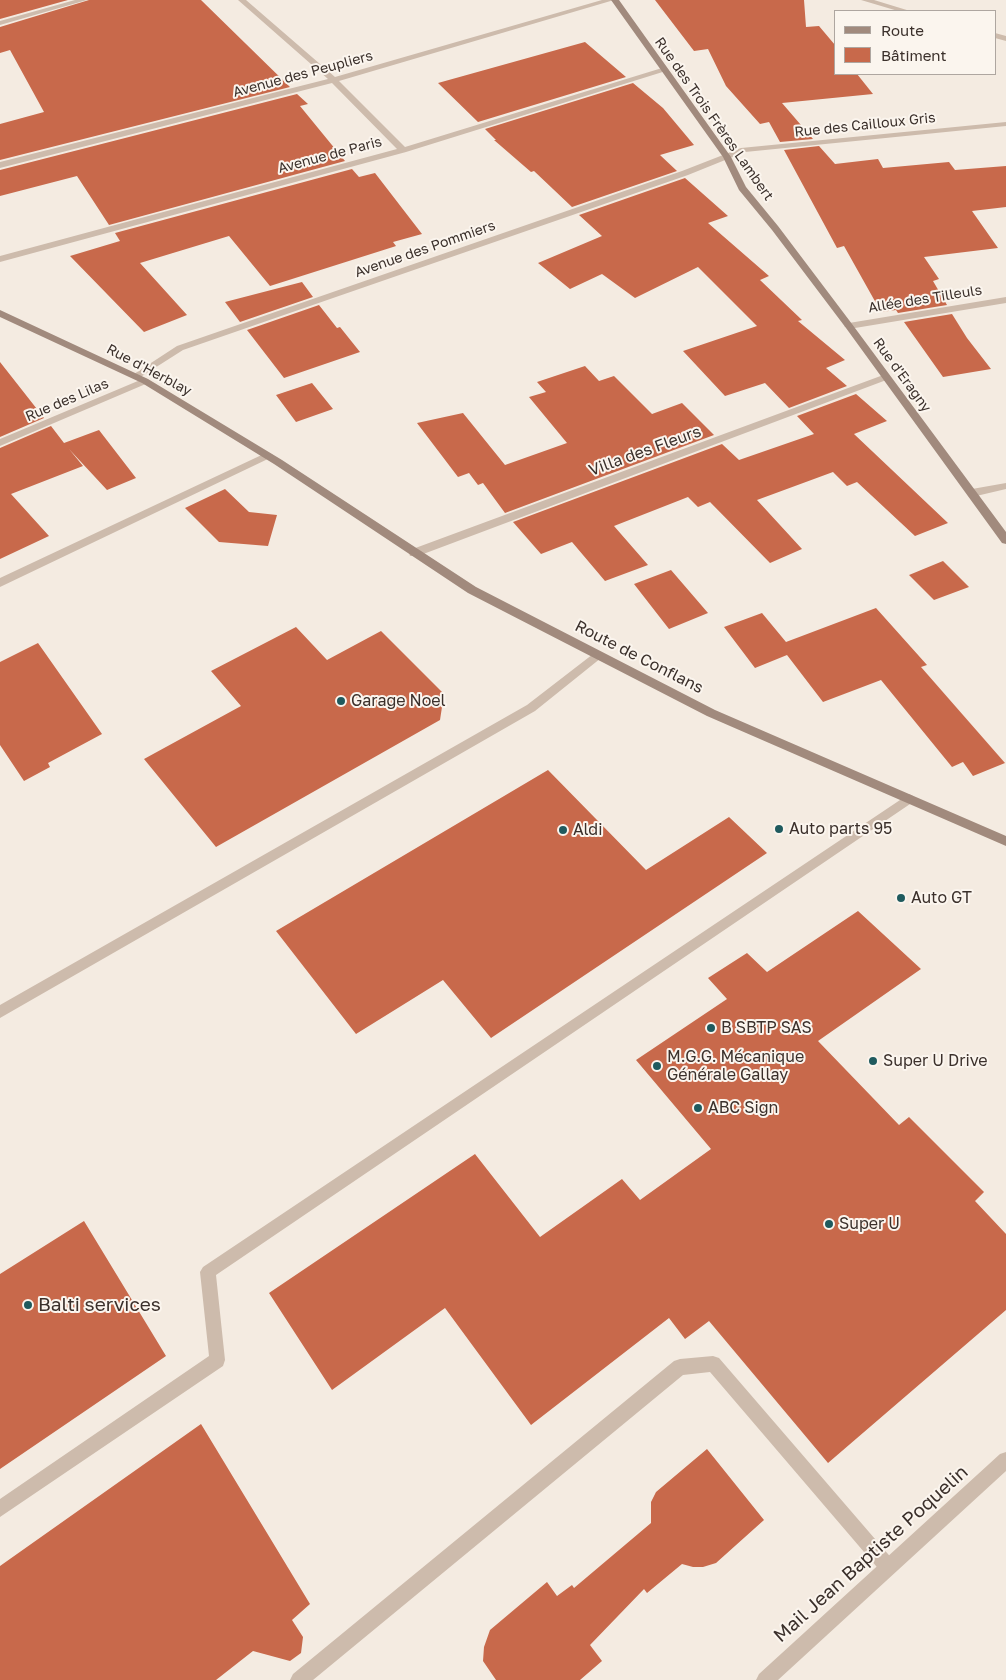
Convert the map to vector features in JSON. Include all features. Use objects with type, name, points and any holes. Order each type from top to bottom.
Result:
[{"type":"main road","name":"Rue des Trois Frères Lambert","points":[[615,0],[727,157],[742,188],[775,228]]},
{"type":"main road","name":"Rue d'Eragny","points":[[775,228],[1006,540]]},
{"type":"main road","name":"Rue d'Herblay","points":[[0,313],[140,379],[278,462]]},
{"type":"main road","name":"Route de Conflans","points":[[278,462],[472,590],[711,713],[1006,841]]},
{"type":"street","points":[[0,23],[83,0]]},
{"type":"street","points":[[242,0],[334,80],[403,150]]},
{"type":"street","name":"Avenue des Peupliers","points":[[0,165],[334,80],[610,0]]},
{"type":"street","points":[[866,0],[902,10]]},
{"type":"street","name":"Avenue de Paris","points":[[0,259],[403,150],[665,70]]},
{"type":"street","name":"Rue des Cailloux Gris","points":[[727,157],[744,150],[1006,124]]},
{"type":"street","name":"Avenue des Pommiers","points":[[140,379],[180,348],[727,157]]},
{"type":"street","name":"Allée des Tilleuls","points":[[849,326],[1006,300]]},
{"type":"street","name":"Villa des Fleurs","points":[[414,553],[886,377]]},
{"type":"street","name":"Rue des Lilas","points":[[0,443],[140,379]]},
{"type":"street","points":[[0,583],[268,455]]},
{"type":"street","points":[[972,493],[1006,486]]},
{"type":"street","points":[[0,1012],[532,708],[597,655]]},
{"type":"street","points":[[0,1509],[217,1360],[208,1272],[909,799]]},
{"type":"street","points":[[300,1680],[680,1367],[712,1364],[888,1568]]},
{"type":"street","name":"Mail Jean Baptiste Poquelin","points":[[765,1680],[1006,1460]]},
{"type":"building","points":[[0,0],[68,0],[0,19]]},
{"type":"building","points":[[89,0],[201,0],[290,87],[0,160],[0,124],[44,112],[10,50],[0,53],[0,27]]},
{"type":"building","points":[[655,0],[804,0],[806,27],[819,26],[834,44],[834,75],[858,75],[873,94],[782,103],[813,139],[780,142],[769,122],[760,124],[726,86],[708,49],[694,51]]},
{"type":"building","points":[[585,42],[626,77],[478,122],[438,83]]},
{"type":"building","points":[[633,83],[663,108],[694,145],[660,155],[677,171],[572,207],[534,171],[531,172],[494,140],[496,140],[485,129]]},
{"type":"building","points":[[297,94],[308,104],[300,106],[345,161],[109,225],[77,176],[0,196],[0,170]]},
{"type":"building","points":[[819,146],[835,164],[878,159],[883,168],[949,162],[955,170],[1006,166],[1006,207],[972,211],[998,248],[924,257],[939,279],[933,281],[947,305],[898,313],[896,310],[881,312],[844,246],[837,248],[784,150]]},
{"type":"building","points":[[352,169],[359,177],[375,173],[422,234],[393,242],[396,246],[270,286],[229,236],[140,263],[187,315],[144,332],[70,256],[120,241],[115,233]]},
{"type":"building","points":[[685,178],[728,216],[708,223],[769,276],[760,280],[802,320],[798,321],[845,360],[826,368],[847,386],[789,408],[765,383],[725,396],[683,351],[757,326],[698,267],[635,298],[602,274],[570,289],[538,263],[602,236],[579,215]]},
{"type":"building","points":[[302,282],[313,297],[240,322],[225,302]]},
{"type":"building","points":[[319,305],[337,328],[340,327],[360,352],[284,378],[247,330]]},
{"type":"building","points":[[952,314],[967,338],[991,369],[943,377],[904,322]]},
{"type":"building","points":[[0,362],[44,418],[0,437]]},
{"type":"building","points":[[585,366],[599,381],[614,376],[652,414],[682,403],[714,435],[505,513],[483,483],[478,485],[469,473],[458,477],[417,423],[463,413],[505,465],[567,443],[529,397],[546,392],[537,382]]},
{"type":"building","points":[[312,383],[333,409],[296,422],[276,395]]},
{"type":"building","points":[[856,394],[887,421],[854,434],[948,523],[915,536],[857,482],[847,486],[833,472],[757,500],[802,549],[770,563],[710,502],[698,507],[688,497],[614,526],[648,565],[605,581],[572,542],[541,554],[513,522],[722,444],[739,460],[814,434],[797,416]]},
{"type":"building","points":[[51,426],[64,443],[99,430],[136,478],[107,490],[69,449],[83,466],[11,494],[49,536],[0,559],[0,448]]},
{"type":"building","points":[[225,489],[249,512],[277,515],[268,546],[219,542],[185,508]]},
{"type":"building","points":[[943,561],[969,587],[934,600],[909,575]]},
{"type":"building","points":[[671,570],[708,613],[669,629],[634,584]]},
{"type":"building","points":[[876,608],[927,665],[921,667],[1005,763],[973,776],[963,762],[952,767],[881,680],[823,702],[787,655],[755,668],[724,627],[762,613],[786,642]]},
{"type":"building","points":[[296,627],[327,660],[381,631],[444,694],[440,720],[216,847],[144,759],[241,706],[211,671]]},
{"type":"building","points":[[38,643],[102,734],[48,763],[50,767],[24,781],[0,745],[0,662]]},
{"type":"building","points":[[548,770],[646,870],[729,817],[767,853],[491,1038],[443,980],[356,1034],[276,931]]},
{"type":"building","points":[[858,911],[921,969],[818,1041],[899,1125],[909,1117],[984,1192],[975,1201],[1006,1234],[1006,1310],[828,1463],[709,1321],[685,1339],[669,1318],[531,1425],[445,1308],[332,1390],[269,1293],[475,1154],[540,1237],[622,1179],[640,1200],[711,1149],[636,1060],[727,999],[708,978],[747,953],[767,972]]},
{"type":"building","points":[[84,1221],[166,1356],[0,1469],[0,1274]]},
{"type":"building","points":[[201,1424],[310,1604],[292,1620],[303,1637],[301,1653],[290,1661],[253,1651],[216,1680],[0,1680],[0,1566]]},
{"type":"building","points":[[707,1449],[764,1520],[716,1563],[703,1567],[682,1564],[647,1593],[644,1589],[590,1645],[602,1661],[580,1680],[496,1680],[483,1661],[484,1647],[490,1630],[547,1582],[557,1596],[572,1585],[574,1588],[651,1523],[651,1502],[656,1492]]},
{"type":"place","name":"Garage Noel","points":[[341,701]]},
{"type":"place","name":"Auto parts 95","points":[[779,829]]},
{"type":"place","name":"Aldi","points":[[563,830]]},
{"type":"place","name":"Auto GT","points":[[901,898]]},
{"type":"place","name":"B SBTP SAS","points":[[711,1028]]},
{"type":"place","name":"Super U Drive","points":[[873,1061]]},
{"type":"place","name":"M.G.G. Mécanique Générale Gallay","points":[[657,1066]]},
{"type":"place","name":"ABC Sign","points":[[698,1108]]},
{"type":"place","name":"Super U","points":[[829,1224]]},
{"type":"place","name":"Balti services","points":[[28,1305]]}]
